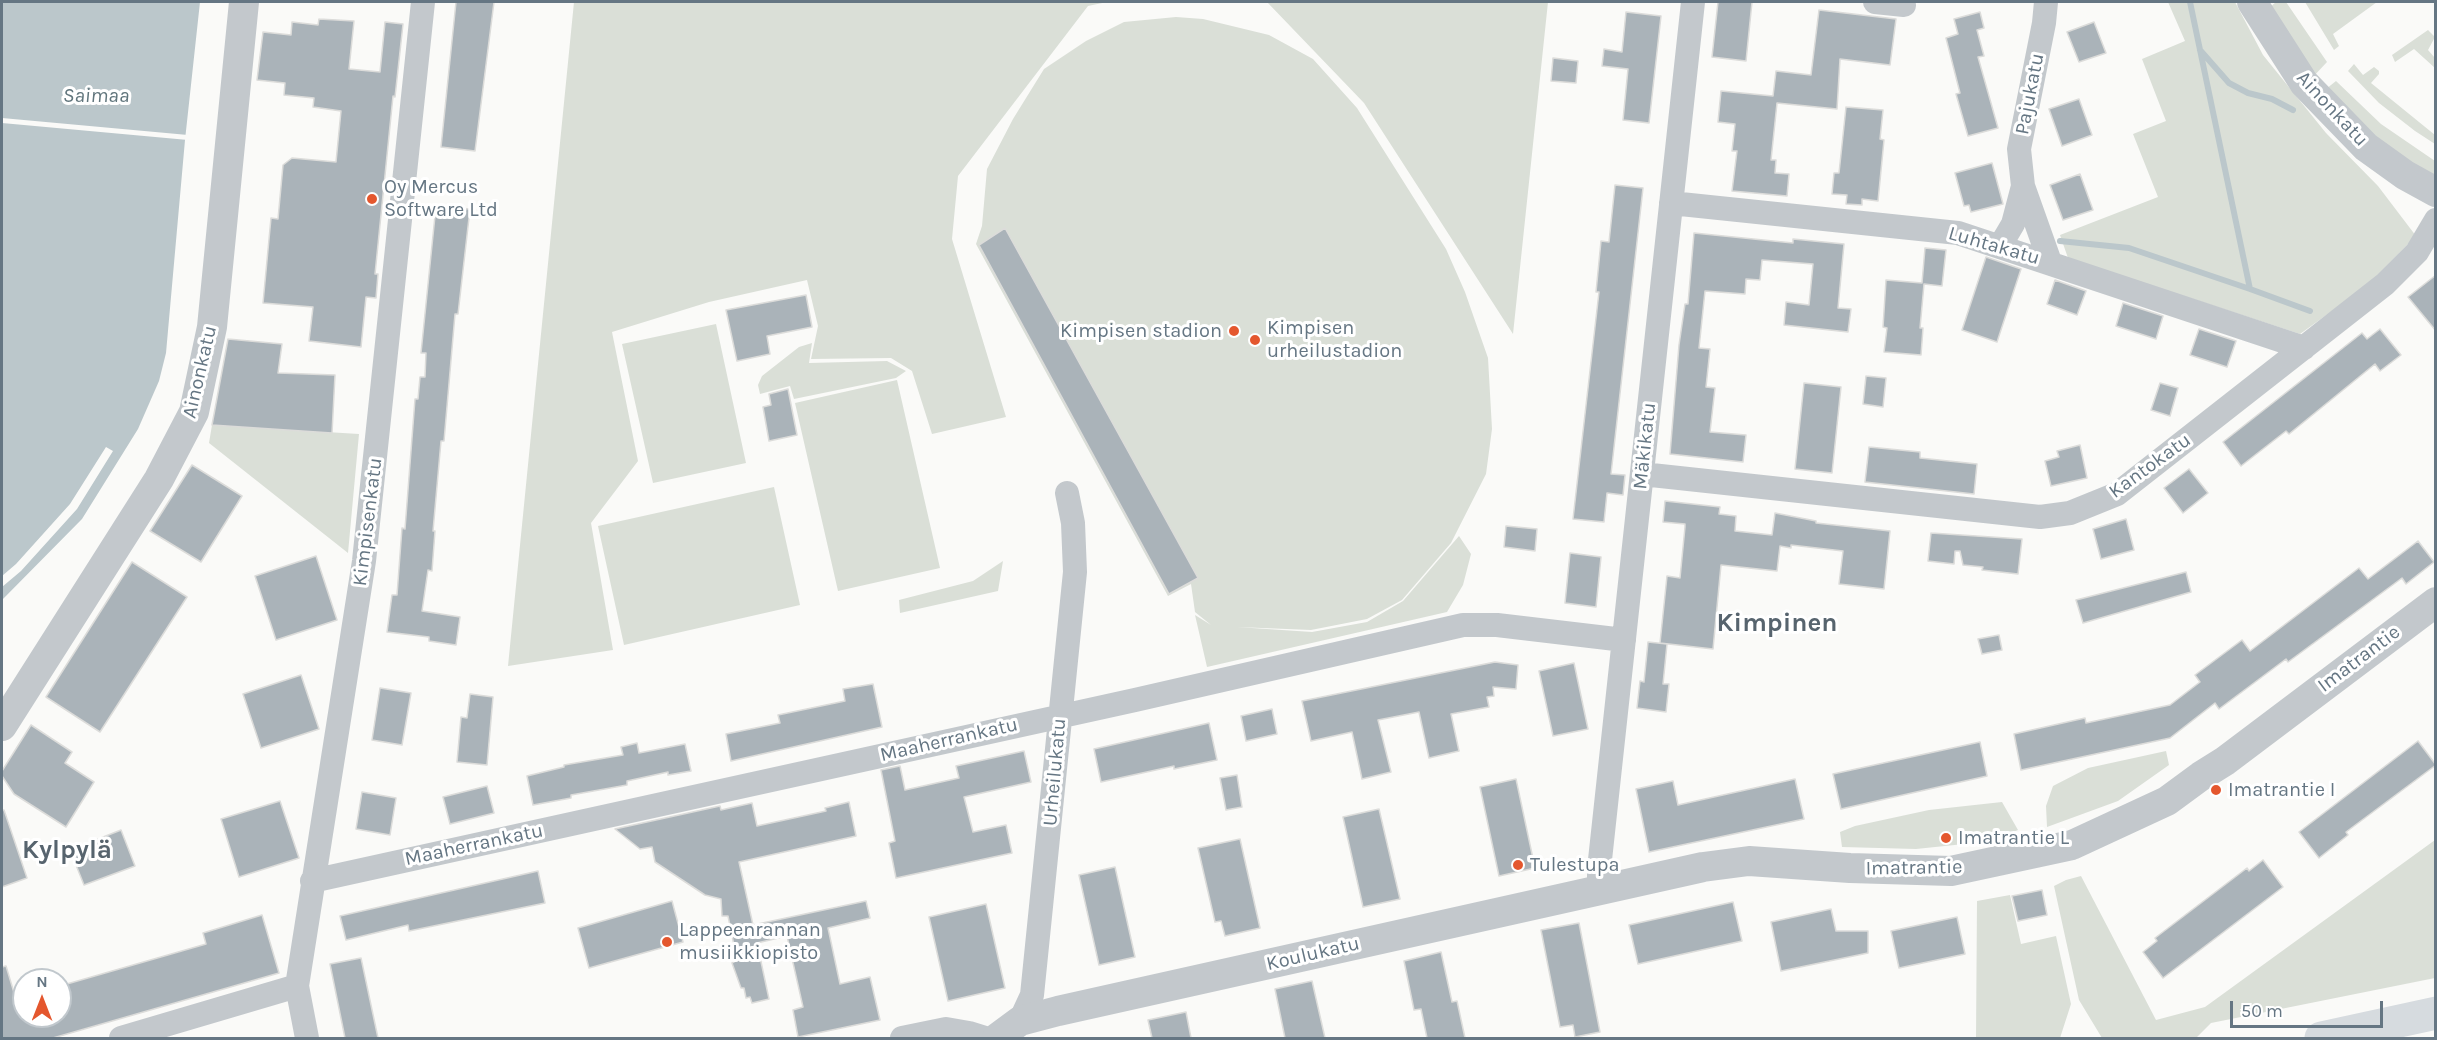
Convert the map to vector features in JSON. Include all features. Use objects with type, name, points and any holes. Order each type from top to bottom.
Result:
[{"type":"main road","points":[[2321,1038],[2436,1013]]},
{"type":"street","name":"Ainonkatu","points":[[2,726],[159,479],[194,412],[212,327],[244,2]]},
{"type":"street","name":"Kimpisenkatu","points":[[307,1038],[297,986],[368,534],[423,2]]},
{"type":"street","name":"Mäkikatu","points":[[1603,889],[1599,869],[1693,2]]},
{"type":"street","points":[[1875,2],[1904,5]]},
{"type":"street","name":"Pajukatu","points":[[2046,2],[2044,23],[2019,149],[2024,186],[2050,262]]},
{"type":"street","name":"Ainonkatu","points":[[2252,2],[2304,83],[2366,147],[2405,175],[2436,192]]},
{"type":"street","name":"Pajukatu","points":[[2000,246],[2013,224],[2024,186]]},
{"type":"street","name":"Luhtakatu","points":[[1671,203],[1958,233],[2304,348]]},
{"type":"street","name":"Kantokatu","points":[[1641,474],[2040,517],[2070,513],[2117,494],[2304,348],[2393,276],[2417,252],[2431,232],[2436,220]]},
{"type":"street","name":"Urheilukatu","points":[[997,1038],[1020,1020],[1032,995],[1075,572],[1073,523],[1067,492]]},
{"type":"street","name":"Imatrantie","points":[[1603,889],[1703,867],[1749,861],[1850,868],[1951,871],[2072,845],[2167,801],[2200,776],[2225,761],[2436,602]]},
{"type":"street","name":"Maaherrankatu","points":[[312,881],[1463,625],[1497,625],[1624,640]]},
{"type":"street","name":"Koulukatu","points":[[1020,1020],[1603,889]]},
{"type":"street","points":[[122,1038],[297,986]]},
{"type":"street","points":[[902,1038],[946,1029],[985,1038]]},
{"type":"shaded area","points":[[574,2],[1107,2],[1088,6],[958,176],[952,239],[1006,417],[932,434],[912,371],[891,358],[811,359],[818,326],[807,280],[709,302],[612,332],[638,461],[591,523],[613,650],[508,666]]},
{"type":"shaded area","points":[[1267,2],[1548,2],[1513,334],[1364,103]]},
{"type":"shaded area","points":[[2168,2],[2235,2],[2263,55],[2326,133],[2378,186],[2416,236],[2368,285],[2300,334],[2068,258],[2060,235],[2158,197],[2133,134],[2166,121],[2142,59],[2185,41]]},
{"type":"shaded area","points":[[2276,2],[2286,2],[2327,62],[2312,78],[2269,8]]},
{"type":"shaded area","points":[[2305,2],[2377,2],[2333,34],[2339,46],[2334,50]]},
{"type":"shaded area","name":"Kimpisen urheilustadion","points":[[1176,17],[1203,19],[1269,35],[1313,59],[1357,108],[1446,249],[1465,292],[1488,358],[1492,429],[1486,474],[1451,543],[1402,600],[1367,619],[1311,630],[1237,627],[1312,632],[1367,622],[1403,601],[1459,536],[1471,554],[1463,585],[1447,612],[1207,667],[1195,615],[1211,625],[1195,612],[1191,584],[1168,596],[976,244],[982,226],[987,169],[1013,119],[1044,69],[1086,41],[1124,22]]},
{"type":"shaded area","points":[[2428,30],[2435,37],[2428,50],[2435,58],[2435,68],[2414,49],[2395,62],[2392,55]]},
{"type":"shaded area","points":[[2354,64],[2363,75],[2374,67],[2379,71],[2371,83],[2435,135],[2435,144],[2379,103],[2348,71]]},
{"type":"shaded area","points":[[2336,81],[2381,124],[2435,161],[2435,178],[2369,134],[2326,89]]},
{"type":"shaded area","points":[[716,324],[746,463],[653,483],[622,344]]},
{"type":"shaded area","points":[[812,343],[809,363],[887,361],[906,371],[896,378],[794,399],[790,386],[760,394],[758,385],[762,376],[799,347]]},
{"type":"shaded area","points":[[897,380],[940,568],[838,591],[795,403]]},
{"type":"shaded area","points":[[212,425],[359,434],[348,553],[209,443]]},
{"type":"shaded area","points":[[774,487],[800,605],[624,645],[598,526]]},
{"type":"shaded area","points":[[1003,561],[998,591],[900,613],[899,600],[973,581]]},
{"type":"shaded area","points":[[2166,751],[2169,765],[2118,801],[2047,827],[2046,806],[2053,786],[2088,768]]},
{"type":"shaded area","points":[[2002,802],[2018,830],[1993,841],[1916,849],[1842,847],[1840,832],[1855,826],[1929,810]]},
{"type":"shaded area","points":[[2435,840],[2435,978],[2211,1023],[2196,1038],[2102,1038],[2079,1000],[2054,886],[2066,880],[2081,876],[2156,1020],[2205,1007]]},
{"type":"shaded area","points":[[2010,895],[2021,944],[2056,936],[2071,1004],[2060,1038],[1976,1038],[1977,901]]},
{"type":"water","name":"Saimaa","points":[[2,2],[200,2],[166,353],[159,381],[138,429],[82,519],[2,600]]},
{"type":"pier","points":[[2,118],[188,135],[188,140],[2,123]]},
{"type":"pier","points":[[106,447],[113,451],[77,509],[21,571],[2,587],[2,576],[16,564],[70,504]]},
{"type":"building","points":[[456,2],[494,2],[475,151],[441,147]]},
{"type":"building","points":[[1718,2],[1752,2],[1746,61],[1712,57]]},
{"type":"building","points":[[1819,10],[1896,19],[1890,65],[1840,59],[1837,109],[1777,103],[1771,160],[1776,160],[1775,173],[1789,174],[1787,196],[1732,191],[1737,151],[1732,151],[1735,124],[1718,122],[1721,91],[1773,96],[1776,71],[1811,75]]},
{"type":"building","points":[[1626,12],[1661,16],[1649,123],[1623,120],[1628,69],[1602,66],[1604,49],[1622,52]]},
{"type":"building","points":[[1980,12],[1984,28],[1977,30],[1984,56],[1978,57],[1998,128],[1968,136],[1956,94],[1960,93],[1946,38],[1958,34],[1954,19]]},
{"type":"building","points":[[319,19],[354,21],[349,69],[380,72],[385,22],[403,24],[395,97],[393,96],[375,274],[378,274],[376,298],[366,297],[361,347],[309,341],[313,307],[263,303],[271,218],[278,219],[283,165],[292,158],[336,162],[341,111],[313,107],[314,98],[284,95],[285,83],[257,80],[263,32],[291,35],[292,22],[318,25]]},
{"type":"building","points":[[2094,22],[2106,53],[2079,62],[2067,32]]},
{"type":"building","points":[[1553,58],[1578,61],[1576,83],[1551,81]]},
{"type":"building","points":[[2079,99],[2092,135],[2062,146],[2049,109]]},
{"type":"building","points":[[1846,107],[1883,110],[1880,139],[1884,140],[1878,201],[1862,199],[1862,205],[1846,204],[1847,195],[1832,194],[1834,173],[1839,173]]},
{"type":"building","points":[[1992,163],[2003,204],[1971,212],[1969,205],[1964,206],[1955,173]]},
{"type":"building","points":[[2080,174],[2093,210],[2063,220],[2050,185]]},
{"type":"building","points":[[1615,185],[1643,188],[1611,474],[1625,475],[1623,495],[1607,493],[1604,522],[1573,519],[1599,292],[1596,292],[1601,241],[1609,242]]},
{"type":"building","points":[[436,206],[470,209],[458,314],[455,314],[444,441],[441,441],[432,571],[428,570],[422,611],[460,617],[456,645],[429,641],[429,637],[387,632],[392,595],[397,595],[402,528],[405,529],[415,399],[418,399],[420,377],[425,377],[426,353],[421,353]]},
{"type":"building","points":[[1005,228],[1198,578],[1169,594],[979,245]]},
{"type":"building","points":[[1694,233],[1793,243],[1793,239],[1844,244],[1838,308],[1851,309],[1848,332],[1784,325],[1786,302],[1809,305],[1813,264],[1762,260],[1760,280],[1746,279],[1745,294],[1705,291],[1699,348],[1710,349],[1706,387],[1715,388],[1710,432],[1746,435],[1743,462],[1670,454],[1679,345],[1685,304],[1688,304]]},
{"type":"building","points":[[1925,248],[1946,250],[1942,286],[1924,284],[1920,328],[1923,328],[1921,355],[1884,352],[1887,328],[1883,327],[1886,280],[1922,283]]},
{"type":"building","points":[[1986,257],[2021,269],[1997,342],[1962,330]]},
{"type":"building","points":[[2436,275],[2436,331],[2408,297]]},
{"type":"building","points":[[2055,280],[2086,291],[2077,315],[2047,304]]},
{"type":"building","points":[[806,295],[812,327],[767,336],[770,354],[737,361],[726,310]]},
{"type":"building","points":[[2123,303],[2163,316],[2156,339],[2116,326]]},
{"type":"building","points":[[2199,329],[2236,341],[2227,367],[2190,355]]},
{"type":"building","points":[[2380,329],[2401,355],[2380,371],[2375,364],[2289,434],[2286,431],[2241,466],[2223,442],[2362,333],[2367,339]]},
{"type":"building","points":[[228,339],[282,344],[278,373],[335,375],[332,433],[212,425]]},
{"type":"building","points":[[1866,376],[1886,378],[1883,407],[1863,404]]},
{"type":"building","points":[[1804,383],[1841,387],[1832,473],[1795,469]]},
{"type":"building","points":[[2160,383],[2178,388],[2170,416],[2151,410]]},
{"type":"building","points":[[788,389],[797,435],[769,441],[763,407],[771,405],[769,394]]},
{"type":"building","points":[[2080,445],[2087,478],[2051,486],[2045,461],[2059,457],[2057,451]]},
{"type":"building","points":[[1869,447],[1920,452],[1920,458],[1977,464],[1974,494],[1865,482]]},
{"type":"building","points":[[192,465],[242,496],[201,562],[150,531]]},
{"type":"building","points":[[2189,469],[2208,493],[2183,513],[2164,488]]},
{"type":"building","points":[[1665,501],[1720,507],[1719,514],[1736,516],[1735,531],[1772,535],[1775,513],[1816,521],[1816,523],[1890,531],[1884,589],[1839,584],[1843,551],[1791,545],[1791,548],[1780,546],[1777,571],[1721,565],[1713,649],[1660,643],[1667,576],[1680,578],[1685,527],[1685,524],[1663,522]]},
{"type":"building","points":[[2126,519],[2134,550],[2101,559],[2093,529]]},
{"type":"building","points":[[1506,526],[1537,529],[1535,551],[1504,547]]},
{"type":"building","points":[[1931,533],[2022,539],[2018,574],[1982,570],[1983,567],[1963,565],[1960,551],[1955,551],[1954,564],[1928,561]]},
{"type":"building","points":[[2418,541],[2434,562],[2406,584],[2402,578],[2288,662],[2286,659],[2219,709],[2215,703],[2170,738],[2021,770],[2014,734],[2085,718],[2086,723],[2170,705],[2200,682],[2195,675],[2242,640],[2250,651],[2359,568],[2368,579]]},
{"type":"building","points":[[1570,553],[1601,557],[1596,607],[1565,603]]},
{"type":"building","points":[[316,556],[337,620],[276,640],[255,576]]},
{"type":"building","points":[[132,562],[187,597],[100,732],[46,697]]},
{"type":"building","points":[[2186,572],[2191,592],[2083,623],[2076,600]]},
{"type":"building","points":[[1999,635],[2002,650],[1982,654],[1978,639]]},
{"type":"building","points":[[1648,642],[1667,644],[1663,684],[1669,684],[1666,712],[1637,708],[1640,681],[1644,682]]},
{"type":"building","points":[[1495,662],[1518,665],[1516,689],[1493,687],[1494,696],[1487,697],[1489,707],[1451,714],[1459,751],[1429,758],[1419,712],[1378,720],[1391,772],[1362,779],[1352,732],[1311,741],[1302,701]]},
{"type":"building","points":[[1574,663],[1588,729],[1553,736],[1539,671]]},
{"type":"building","points":[[301,675],[319,729],[261,748],[243,694]]},
{"type":"building","points":[[873,684],[882,727],[731,761],[726,734],[780,723],[778,715],[845,701],[843,689]]},
{"type":"building","points":[[380,688],[411,693],[402,745],[372,740]]},
{"type":"building","points":[[470,694],[493,697],[487,765],[457,762],[461,717],[467,718]]},
{"type":"building","points":[[1272,709],[1277,734],[1246,741],[1241,716]]},
{"type":"building","points":[[1209,723],[1217,760],[1174,769],[1174,766],[1101,782],[1094,749]]},
{"type":"building","points":[[31,725],[72,752],[65,763],[94,782],[66,827],[14,794],[2,776],[2,771]]},
{"type":"building","points":[[2418,741],[2436,765],[2346,832],[2348,835],[2319,858],[2299,832]]},
{"type":"building","points":[[1980,742],[1987,776],[1841,809],[1833,774]]},
{"type":"building","points":[[637,743],[639,753],[685,744],[691,771],[668,775],[668,772],[627,781],[627,785],[571,795],[571,798],[533,805],[527,776],[564,767],[564,765],[623,755],[621,747]]},
{"type":"building","points":[[1024,751],[1031,782],[964,797],[973,832],[1006,825],[1012,853],[896,878],[889,843],[895,841],[881,770],[900,766],[905,790],[959,778],[956,766]]},
{"type":"building","points":[[1237,775],[1242,807],[1226,810],[1220,778]]},
{"type":"building","points":[[1516,779],[1535,868],[1499,876],[1480,787]]},
{"type":"building","points":[[1795,779],[1804,819],[1649,852],[1636,789],[1673,781],[1678,805]]},
{"type":"building","points":[[487,786],[494,813],[450,824],[443,797]]},
{"type":"building","points":[[362,792],[396,798],[390,835],[356,829]]},
{"type":"building","points":[[280,801],[299,858],[239,877],[221,819]]},
{"type":"building","points":[[849,802],[856,836],[739,862],[753,925],[866,901],[870,918],[828,928],[840,984],[870,977],[880,1020],[798,1037],[793,1010],[803,1007],[787,936],[757,943],[769,999],[752,1003],[750,997],[746,998],[744,988],[741,988],[732,963],[737,960],[728,916],[722,916],[721,899],[705,895],[655,862],[652,847],[640,849],[615,829],[720,806],[721,810],[752,803],[757,826],[826,811],[825,808]]},
{"type":"building","points":[[1379,809],[1400,899],[1363,907],[1343,817]]},
{"type":"building","points":[[2,810],[4,810],[27,878],[2,887]]},
{"type":"building","points":[[121,830],[135,866],[84,885],[70,850]]},
{"type":"building","points":[[1240,839],[1260,928],[1225,936],[1221,921],[1215,922],[1198,848]]},
{"type":"building","points":[[2263,860],[2283,887],[2163,978],[2143,952],[2157,941],[2155,938],[2247,868],[2249,871]]},
{"type":"building","points":[[1115,867],[1135,957],[1099,965],[1079,875]]},
{"type":"building","points":[[538,871],[545,903],[409,931],[408,925],[346,940],[340,916]]},
{"type":"building","points":[[2042,890],[2047,915],[2018,921],[2012,896]]},
{"type":"building","points":[[672,901],[683,942],[589,968],[578,928]]},
{"type":"building","points":[[1733,902],[1742,941],[1638,964],[1629,925]]},
{"type":"building","points":[[986,904],[1005,988],[948,1001],[929,917]]},
{"type":"building","points":[[1831,909],[1836,931],[1868,931],[1868,953],[1781,971],[1771,922]]},
{"type":"building","points":[[262,915],[279,973],[53,1038],[2,1038],[2,967],[6,966],[12,986],[12,1028],[72,1028],[72,983],[206,944],[203,933]]},
{"type":"building","points":[[1957,917],[1965,954],[1899,968],[1891,931]]},
{"type":"building","points":[[1579,923],[1600,1032],[1575,1037],[1573,1025],[1560,1027],[1541,930]]},
{"type":"building","points":[[1441,952],[1452,1002],[1457,1001],[1465,1038],[1427,1038],[1421,1009],[1414,1010],[1404,961]]},
{"type":"building","points":[[361,958],[378,1038],[345,1038],[330,964]]},
{"type":"building","points":[[1312,981],[1325,1038],[1285,1038],[1275,989]]},
{"type":"building","points":[[1186,1012],[1191,1038],[1152,1038],[1148,1020]]},
{"type":"waterway","points":[[2060,241],[2129,248],[2250,289],[2190,2]]},
{"type":"waterway","points":[[2200,50],[2229,83],[2248,93],[2272,99],[2293,110]]},
{"type":"waterway","points":[[2250,289],[2310,311]]},
{"type":"place","name":"Oy Mercus Software Ltd","points":[[372,199]]},
{"type":"place","name":"Kimpisen stadion","points":[[1234,331]]},
{"type":"place","name":"Kimpisen urheilustadion","points":[[1255,340]]},
{"type":"place","name":"Imatrantie I","points":[[2216,790]]},
{"type":"place","name":"Imatrantie L","points":[[1946,838]]},
{"type":"place","name":"Tulestupa","points":[[1518,865]]},
{"type":"place","name":"Lappeenrannan musiikkiopisto","points":[[667,942]]},
{"type":"district","name":"Kimpinen","points":[[1777,624]]},
{"type":"district","name":"Kylpylä","points":[[67,851]]}]
